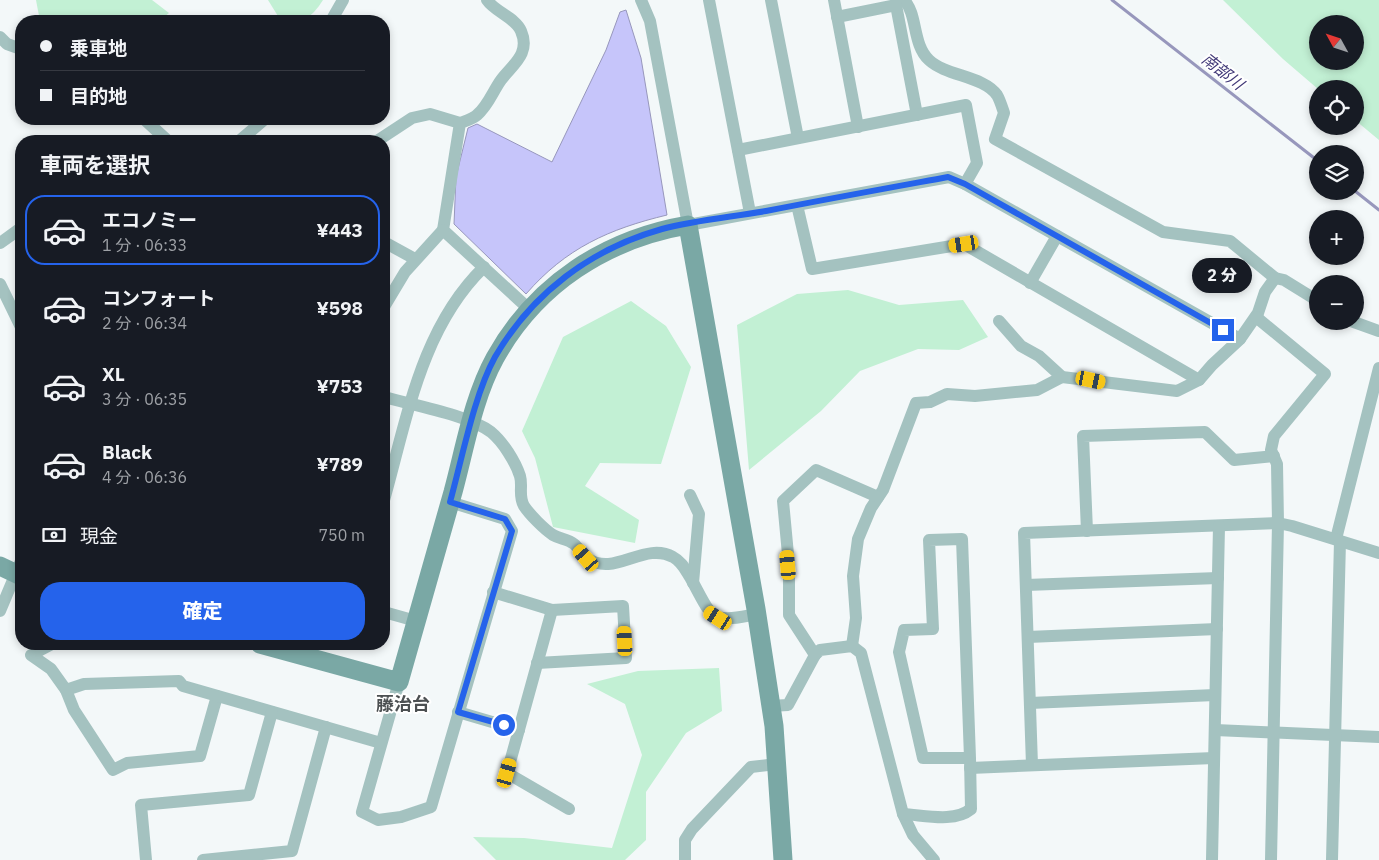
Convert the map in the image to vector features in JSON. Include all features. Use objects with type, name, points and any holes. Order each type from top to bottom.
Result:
[{"type":"street","points":[[334,15],[343,0]]},
{"type":"street","points":[[386,135],[412,118],[430,114],[460,123],[476,117],[484,108],[501,79],[518,63],[522,51],[523,38],[521,28],[487,0]]},
{"type":"street","points":[[641,0],[650,21],[757,614],[770,706],[783,860]]},
{"type":"street","points":[[709,0],[750,214]]},
{"type":"street","points":[[771,0],[798,138]]},
{"type":"street","points":[[834,0],[858,126]]},
{"type":"street","points":[[904,0],[921,51],[930,61],[983,85],[997,94],[1004,113],[995,139],[1163,232],[1230,241],[1275,278],[1284,280],[1309,295]]},
{"type":"street","points":[[837,17],[896,5],[917,115]]},
{"type":"street","points":[[0,37],[7,44],[15,47]]},
{"type":"street","points":[[738,150],[966,105],[977,163],[965,184]]},
{"type":"street","points":[[390,293],[415,259],[443,230],[460,123]]},
{"type":"street","points":[[151,125],[161,135]]},
{"type":"street","points":[[245,135],[258,125]]},
{"type":"street","points":[[450,502],[505,519],[512,531],[430,807],[401,817],[378,820],[362,812],[472,422],[484,383],[495,358],[530,310],[558,282],[588,259],[642,236],[688,224],[948,177],[965,184],[1240,339]]},
{"type":"street","points":[[797,205],[812,269],[964,244],[1199,380]]},
{"type":"street","points":[[443,230],[530,310]]},
{"type":"street","points":[[0,243],[15,232]]},
{"type":"street","points":[[1030,282],[1057,236]]},
{"type":"street","points":[[390,245],[415,259]]},
{"type":"street","points":[[390,479],[431,344],[442,320],[472,279],[484,267]]},
{"type":"street","points":[[852,646],[856,618],[853,576],[858,539],[871,508],[883,490],[916,403],[930,402],[947,394],[975,396],[1037,390],[1062,377],[1177,391],[1199,380],[1240,339],[1256,317],[1265,292],[1275,278]]},
{"type":"street","points":[[0,284],[15,315]]},
{"type":"street","points":[[1256,317],[1325,374],[1274,436],[1272,450],[1277,464],[1278,523],[1271,860]]},
{"type":"street","points":[[999,321],[1021,346],[1039,356],[1062,377]]},
{"type":"street","points":[[1364,326],[1379,331]]},
{"type":"street","points":[[1332,860],[1338,540],[1379,368]]},
{"type":"street","points":[[390,399],[472,422],[491,432],[501,443],[520,477],[520,498],[525,507],[553,535],[575,544],[586,558],[608,565],[652,552],[666,553],[683,566],[710,612],[718,618],[729,620],[757,614]]},
{"type":"street","points":[[1087,531],[1083,436],[1205,432],[1234,460],[1274,456]]},
{"type":"street","points":[[815,655],[789,615],[788,565],[783,501],[816,470],[878,497]]},
{"type":"street","points":[[690,495],[698,514],[693,583]]},
{"type":"street","points":[[1032,765],[1024,533],[1278,523],[1379,553]]},
{"type":"street","points":[[1212,860],[1219,526]]},
{"type":"street","points":[[904,814],[948,817],[964,815],[971,809],[970,763],[962,539],[930,540],[932,629],[904,630],[899,652],[923,758],[970,763],[1032,765],[1214,758]]},
{"type":"street","points":[[0,610],[15,569]]},
{"type":"street","points":[[1026,586],[1218,578]]},
{"type":"street","points":[[494,592],[552,610],[623,606],[626,658],[537,664]]},
{"type":"street","points":[[552,610],[507,773],[568,809]]},
{"type":"street","points":[[390,614],[416,621]]},
{"type":"street","points":[[1028,636],[1217,630]]},
{"type":"street","points":[[770,706],[788,705],[815,655],[820,650],[852,646],[861,653],[904,814],[914,835],[934,860]]},
{"type":"street","points":[[39,650],[31,654],[51,669],[66,690],[74,710],[113,770],[127,763],[200,756],[217,696]]},
{"type":"street","points":[[282,650],[399,682]]},
{"type":"street","points":[[66,690],[84,684],[179,681],[183,686],[381,743]]},
{"type":"street","points":[[1030,703],[1215,695]]},
{"type":"street","points":[[146,860],[141,805],[249,795],[272,712]]},
{"type":"street","points":[[458,712],[519,730]]},
{"type":"street","points":[[203,860],[258,857],[292,852],[326,727]]},
{"type":"street","points":[[1214,730],[1379,737]]},
{"type":"street","points":[[684,860],[685,840],[692,829],[752,767],[776,764]]},
{"type":"green space","points":[[36,0],[152,0],[169,13],[166,15],[39,15]]},
{"type":"green space","points":[[268,0],[323,0],[310,15],[277,15]]},
{"type":"green space","points":[[1223,0],[1379,0],[1379,140],[1364,128],[1364,80],[1309,81],[1283,59]]},
{"type":"green space","points":[[848,290],[899,305],[963,300],[988,337],[959,350],[918,349],[860,371],[821,411],[749,470],[737,325],[797,294]]},
{"type":"green space","points":[[631,301],[666,326],[691,367],[661,464],[600,463],[585,486],[639,520],[635,543],[553,527],[535,458],[522,431],[563,337]]},
{"type":"green space","points":[[719,668],[722,711],[686,733],[646,792],[646,840],[625,860],[496,860],[473,837],[524,838],[612,848],[642,755],[625,704],[587,684],[638,671]]},
{"type":"water","points":[[626,10],[641,58],[667,215],[626,227],[590,242],[557,264],[526,294],[454,224],[456,177],[468,128],[477,124],[552,162],[606,50],[620,12]]},
{"type":"waterway","name":"南部川","points":[[1112,0],[1309,154]]},
{"type":"waterway","name":"南部川","points":[[1364,198],[1379,210]]},
{"type":"district","name":"藤治台","points":[[403,704]]},
{"type":"route","points":[[504,725],[458,712],[512,531],[505,519],[450,502],[484,383],[495,358],[509,336],[537,302],[565,276],[588,259],[613,247],[663,229],[948,177],[965,184],[1223,330]]}]
